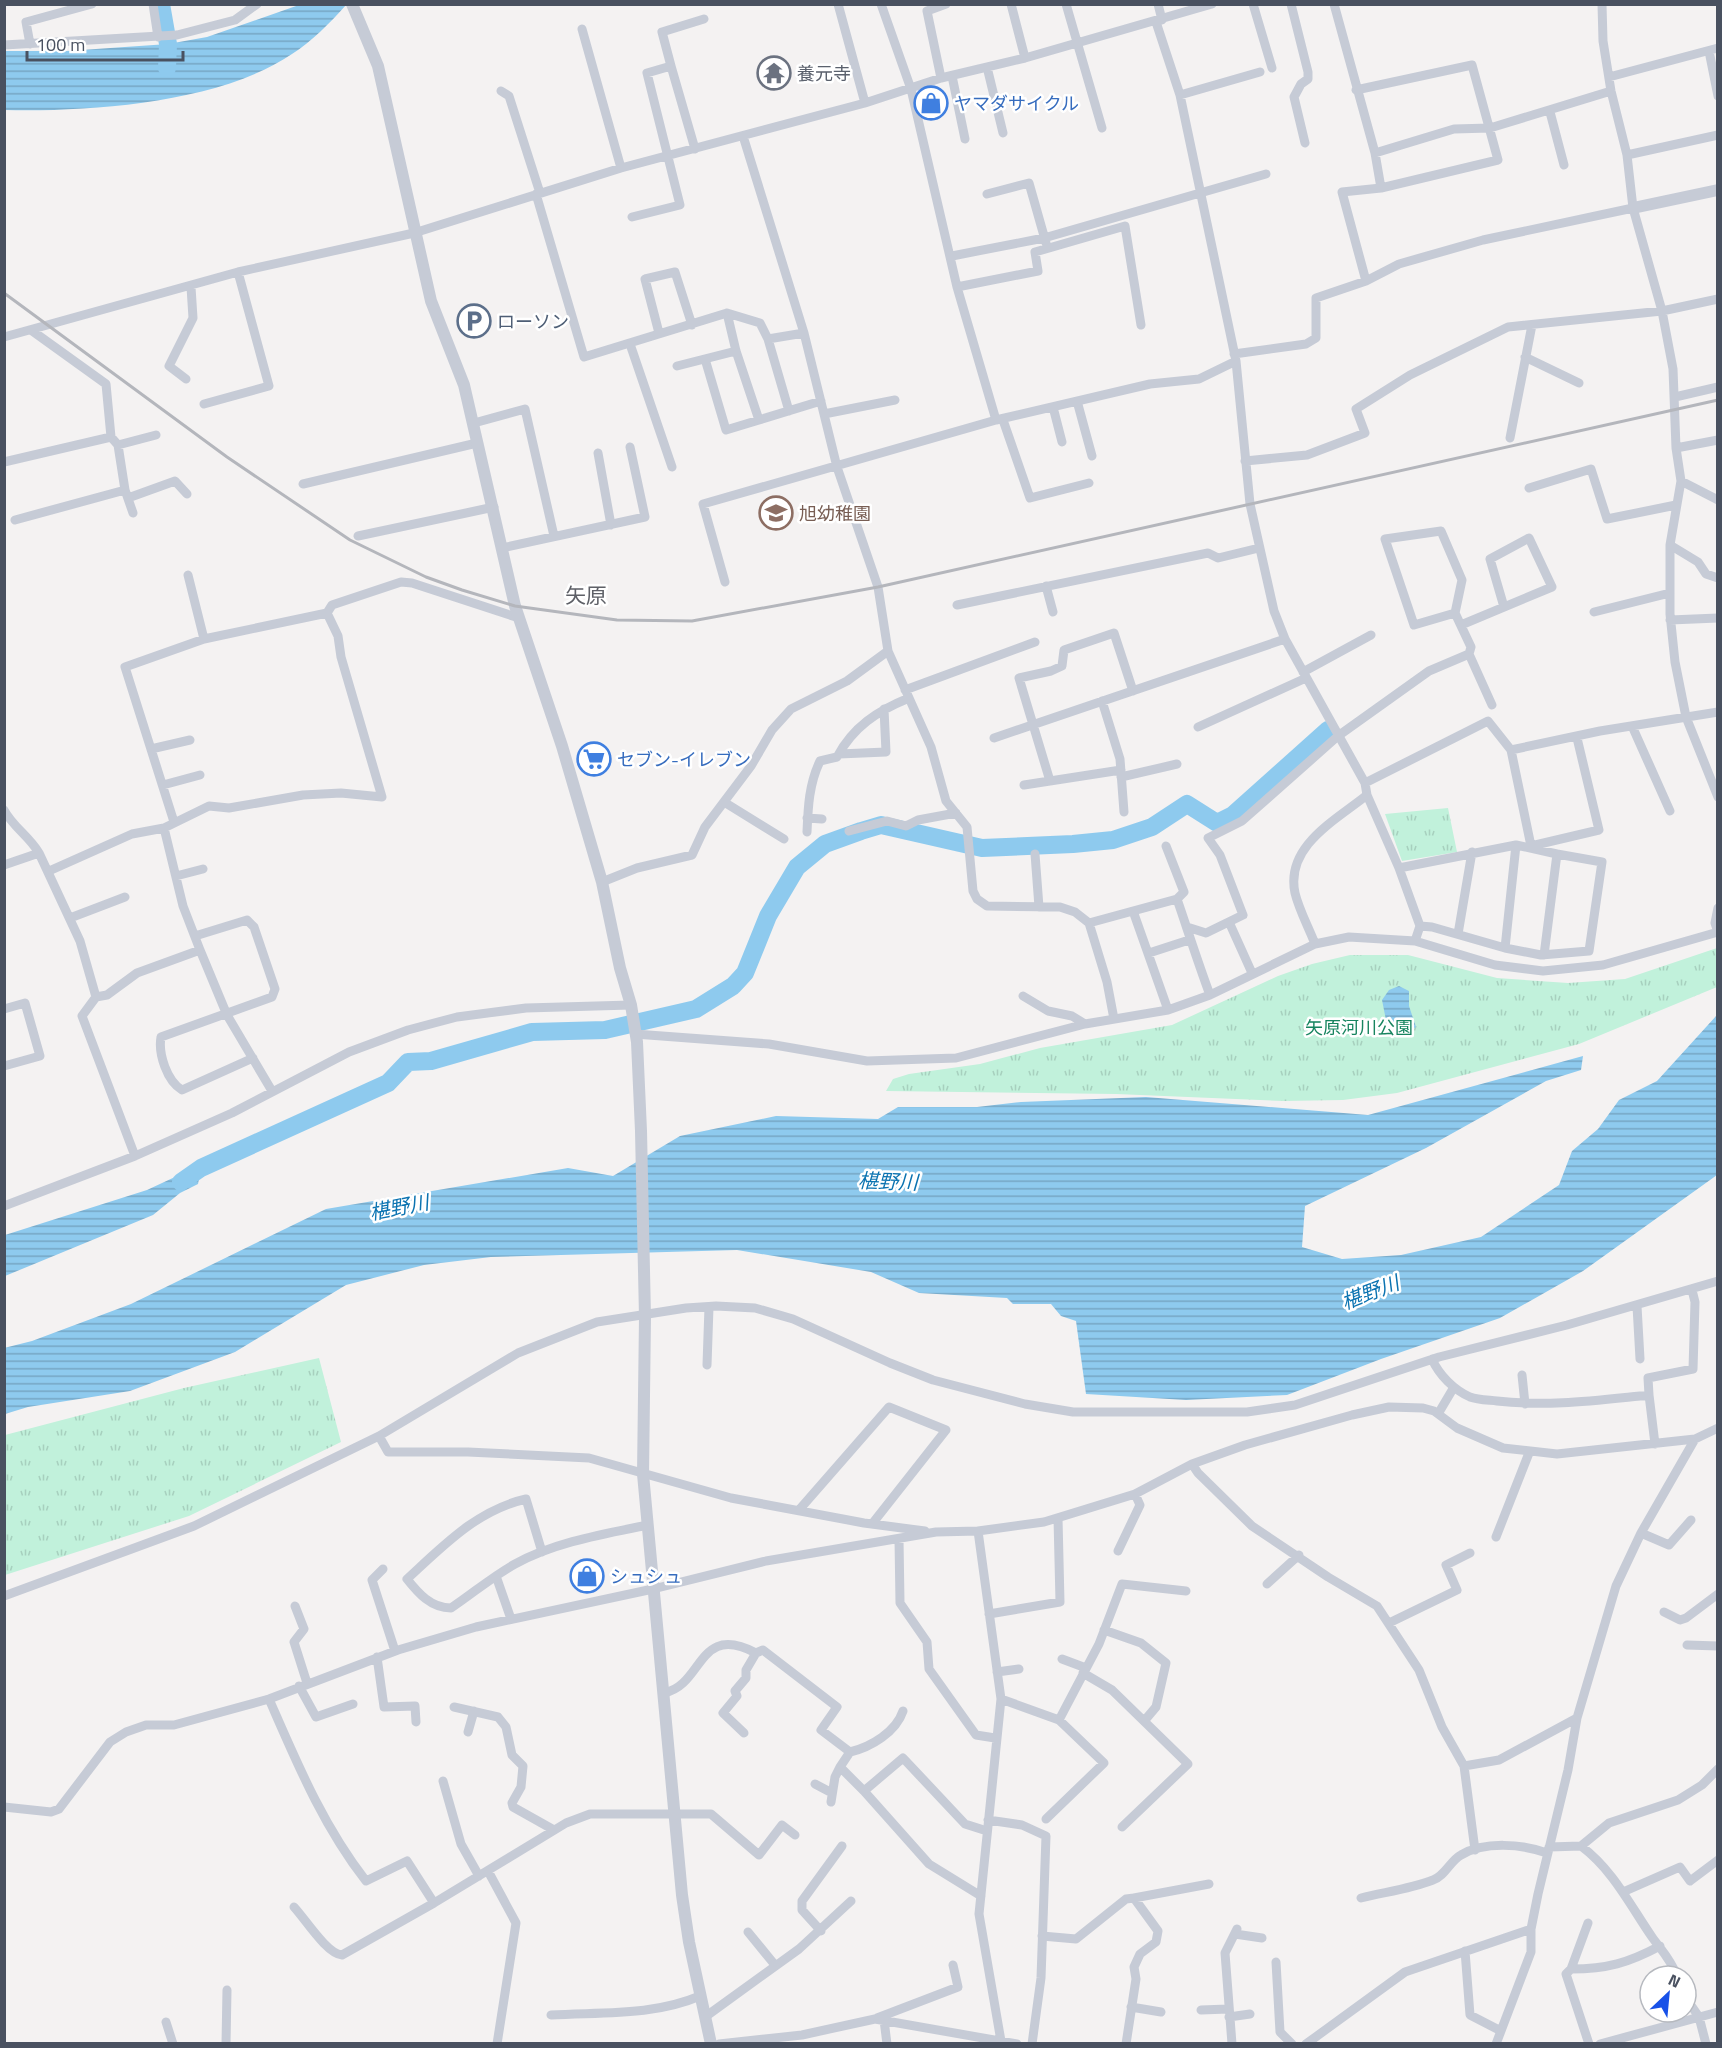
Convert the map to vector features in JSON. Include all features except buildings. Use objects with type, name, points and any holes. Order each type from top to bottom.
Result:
[{"type":"street","points":[[30,44],[26,22],[92,4]]},
{"type":"street","points":[[153,4],[158,37]]},
{"type":"street","points":[[4,45],[177,35],[235,20],[257,4]]},
{"type":"street","points":[[838,4],[865,103]]},
{"type":"street","points":[[881,4],[911,89],[952,256],[957,287],[999,420],[1030,498],[1089,483]]},
{"type":"street","points":[[941,78],[927,11],[946,4]]},
{"type":"street","points":[[1011,4],[1025,58]]},
{"type":"street","points":[[1066,4],[1102,128]]},
{"type":"street","points":[[1158,4],[1159,21],[1180,95],[1235,357],[1250,504],[1274,611],[1285,639],[1365,783],[1367,795],[1399,868],[1420,926],[1415,941]]},
{"type":"street","points":[[4,336],[191,287],[238,272],[414,232],[621,168],[865,103],[941,78],[1025,58],[1212,4]]},
{"type":"street","points":[[1253,4],[1272,68]]},
{"type":"street","points":[[1291,4],[1308,72],[1308,79],[1301,84],[1294,97],[1305,143]]},
{"type":"street","points":[[1334,4],[1375,153],[1381,188]]},
{"type":"street","points":[[1602,4],[1601,24],[1611,91],[1627,155],[1633,208],[1662,311],[1675,397],[1676,448],[1681,480],[1670,545],[1670,620],[1675,662],[1686,717],[1718,797]]},
{"type":"street","points":[[353,8],[381,77],[431,301],[464,385],[519,618],[562,746],[602,882],[632,1005],[636,1038],[645,1312],[643,1474],[688,1933],[711,2043]]},
{"type":"street","points":[[695,149],[662,32],[704,19]]},
{"type":"street","points":[[582,29],[621,168]]},
{"type":"street","points":[[1609,77],[1713,49],[1718,96]]},
{"type":"street","points":[[1356,90],[1472,65],[1498,160],[1381,188],[1342,192],[1366,281]]},
{"type":"street","points":[[632,217],[680,205],[647,73],[672,66]]},
{"type":"street","points":[[987,67],[1003,134]]},
{"type":"street","points":[[1180,95],[1260,72]]},
{"type":"street","points":[[952,76],[965,139]]},
{"type":"street","points":[[501,91],[509,96],[584,357],[727,313],[760,323],[768,339],[789,411]]},
{"type":"street","points":[[1375,153],[1454,129],[1490,128],[1550,112],[1611,91]]},
{"type":"street","points":[[1550,112],[1564,165]]},
{"type":"street","points":[[1627,155],[1718,135]]},
{"type":"street","points":[[742,136],[804,333],[837,466],[878,587],[888,651],[931,747],[946,801],[967,827],[973,891],[977,899],[987,906],[1060,906],[1075,912],[1089,923],[1107,982],[1114,1019]]},
{"type":"street","points":[[952,256],[1044,238],[1266,174]]},
{"type":"street","points":[[987,194],[1029,183],[1047,248]]},
{"type":"street","points":[[725,582],[703,504],[999,420],[1150,384],[1199,379],[1235,357],[1312,341],[1316,338],[1317,330],[1317,298],[1366,281],[1399,264],[1483,240],[1718,190]]},
{"type":"street","points":[[1131,212],[1125,226],[1141,325]]},
{"type":"street","points":[[957,287],[1038,271],[1035,252],[1125,226]]},
{"type":"street","points":[[204,404],[269,386],[238,272]]},
{"type":"street","points":[[658,333],[645,279],[675,272],[692,325]]},
{"type":"street","points":[[186,379],[169,366],[193,318],[191,287]]},
{"type":"street","points":[[1245,460],[1307,454],[1365,433],[1356,409],[1410,375],[1508,327],[1662,311],[1718,299]]},
{"type":"street","points":[[727,313],[736,351],[759,420]]},
{"type":"street","points":[[1510,438],[1532,325]]},
{"type":"street","points":[[31,330],[106,384],[115,441],[133,513]]},
{"type":"street","points":[[768,339],[804,333]]},
{"type":"street","points":[[630,344],[672,467]]},
{"type":"street","points":[[677,366],[736,351]]},
{"type":"street","points":[[1525,357],[1579,383]]},
{"type":"street","points":[[705,359],[726,430],[821,401]]},
{"type":"street","points":[[1675,397],[1718,387]]},
{"type":"street","points":[[824,414],[894,400]]},
{"type":"street","points":[[1077,401],[1092,456]]},
{"type":"street","points":[[1053,407],[1062,442]]},
{"type":"street","points":[[474,423],[525,409],[554,536]]},
{"type":"street","points":[[4,462],[156,435]]},
{"type":"street","points":[[1676,448],[1718,440]]},
{"type":"street","points":[[303,484],[477,443]]},
{"type":"street","points":[[502,548],[645,517],[630,447]]},
{"type":"street","points":[[598,453],[611,525]]},
{"type":"street","points":[[1529,488],[1591,469],[1607,519],[1676,505]]},
{"type":"street","points":[[1681,480],[1718,500]]},
{"type":"street","points":[[15,520],[175,481],[188,494]]},
{"type":"street","points":[[358,536],[494,507]]},
{"type":"street","points":[[1455,613],[1414,625],[1385,539],[1441,531],[1462,580],[1455,613],[1471,646],[1469,654],[1492,705]]},
{"type":"street","points":[[1461,626],[1504,608],[1552,587],[1529,538],[1490,559],[1504,608]]},
{"type":"street","points":[[1670,545],[1698,562],[1706,574],[1718,578]]},
{"type":"street","points":[[957,605],[1208,553],[1218,558],[1259,548]]},
{"type":"street","points":[[188,575],[204,639]]},
{"type":"street","points":[[174,822],[125,667],[204,639],[327,613],[332,605],[401,582],[419,584],[519,618]]},
{"type":"street","points":[[1046,586],[1053,612]]},
{"type":"street","points":[[1594,612],[1670,593]]},
{"type":"street","points":[[49,871],[132,834],[164,828],[209,806],[229,808],[303,795],[341,793],[382,798],[341,657],[338,636],[327,613]]},
{"type":"street","points":[[1670,620],[1718,618]]},
{"type":"street","points":[[1050,781],[1019,678],[1052,671],[1062,666],[1064,650],[1114,633],[1133,691]]},
{"type":"street","points":[[1198,727],[1305,675],[1371,635]]},
{"type":"street","points":[[994,738],[1285,639]]},
{"type":"street","points":[[807,832],[808,803],[816,768],[820,761],[837,757],[847,738],[884,708],[907,694],[1035,642]]},
{"type":"street","points":[[602,882],[637,868],[692,855],[705,827],[751,766],[772,730],[791,709],[847,681],[888,651]]},
{"type":"street","points":[[1187,927],[1206,933],[1243,915],[1220,855],[1208,838],[1242,821],[1338,736],[1429,670],[1469,654]]},
{"type":"street","points":[[1102,701],[1121,773],[1124,812]]},
{"type":"street","points":[[839,754],[886,752],[884,708]]},
{"type":"street","points":[[1511,750],[1718,712]]},
{"type":"street","points":[[1365,783],[1488,721],[1511,750],[1531,846]]},
{"type":"street","points":[[1632,726],[1670,811]]},
{"type":"street","points":[[1531,846],[1599,830],[1577,738]]},
{"type":"street","points":[[151,748],[190,740]]},
{"type":"street","points":[[1024,785],[1177,764]]},
{"type":"street","points":[[163,785],[200,775]]},
{"type":"street","points":[[1316,944],[1295,894],[1293,875],[1298,857],[1309,842],[1367,795]]},
{"type":"street","points":[[724,802],[784,839]]},
{"type":"street","points":[[4,810],[12,824],[34,844],[49,871],[80,941],[96,997]]},
{"type":"street","points":[[849,831],[887,821],[906,826],[918,820],[956,813]]},
{"type":"street","points":[[807,818],[822,819]]},
{"type":"street","points":[[164,828],[176,876],[200,950],[227,1015],[272,1091]]},
{"type":"street","points":[[1505,948],[1516,845]]},
{"type":"street","points":[[1399,868],[1516,845],[1531,846],[1557,854],[1602,862],[1589,951],[1544,955],[1505,948],[1420,926]]},
{"type":"street","points":[[1089,923],[1177,899],[1184,892],[1167,846]]},
{"type":"street","points":[[1458,934],[1472,852]]},
{"type":"street","points":[[4,865],[39,853]]},
{"type":"street","points":[[1035,854],[1040,906]]},
{"type":"street","points":[[1544,955],[1557,854]]},
{"type":"street","points":[[176,876],[203,869]]},
{"type":"street","points":[[70,918],[125,897]]},
{"type":"street","points":[[1177,899],[1187,927],[1188,940],[1210,995]]},
{"type":"street","points":[[636,1038],[769,1044],[867,1061],[956,1058],[1085,1024],[1168,1010],[1210,995],[1316,944],[1349,938],[1415,941],[1495,965],[1543,971],[1555,970],[1603,965],[1718,932],[1715,923],[1718,908]]},
{"type":"street","points":[[1133,911],[1168,1010]]},
{"type":"street","points":[[195,936],[247,920],[254,927],[275,989],[272,997],[161,1037],[159,1048],[173,1085],[182,1090],[253,1058]]},
{"type":"street","points":[[1229,922],[1252,973]]},
{"type":"street","points":[[1149,953],[1188,940]]},
{"type":"street","points":[[135,1156],[82,1016],[96,997],[107,995],[137,973],[200,950]]},
{"type":"street","points":[[1023,996],[1048,1011],[1072,1016],[1085,1024]]},
{"type":"street","points":[[4,1009],[25,1003],[40,1056],[4,1066]]},
{"type":"street","points":[[4,1206],[135,1156],[232,1113],[349,1052],[457,1017],[526,1008],[632,1005]]},
{"type":"street","points":[[4,1596],[194,1526],[379,1436],[518,1353],[597,1322],[645,1312],[709,1307],[754,1308],[793,1318],[890,1364],[933,1380],[1025,1404],[1072,1412],[1247,1412],[1295,1406],[1432,1359],[1636,1306],[1718,1281]]},
{"type":"street","points":[[1655,1444],[1648,1378],[1693,1369],[1695,1302],[1692,1290]]},
{"type":"street","points":[[1636,1306],[1640,1359]]},
{"type":"street","points":[[707,1365],[709,1307]]},
{"type":"street","points":[[1432,1359],[1437,1371],[1469,1397],[1525,1404],[1649,1395]]},
{"type":"street","points":[[1522,1375],[1525,1404]]},
{"type":"street","points":[[1438,1414],[1454,1387]]},
{"type":"street","points":[[799,1510],[889,1407],[946,1430],[872,1524]]},
{"type":"street","points":[[4,1807],[51,1812],[59,1809],[110,1742],[126,1732],[146,1725],[174,1725],[269,1699],[303,1684],[395,1651],[510,1619],[653,1590],[766,1561],[936,1533],[978,1531],[1058,1518],[1135,1494],[1192,1464],[1245,1445],[1352,1415],[1405,1407],[1423,1408],[1438,1414],[1480,1439],[1503,1448],[1529,1453],[1557,1454],[1695,1439],[1718,1428]]},
{"type":"street","points":[[379,1436],[388,1452],[468,1452],[589,1458],[731,1498],[872,1524],[936,1533]]},
{"type":"street","points":[[1496,2043],[1531,1952],[1532,1929],[1548,1850],[1568,1770],[1577,1718],[1616,1586],[1641,1533],[1695,1439]]},
{"type":"street","points":[[1496,1537],[1529,1453]]},
{"type":"street","points":[[1192,1464],[1252,1526],[1299,1555],[1328,1577],[1377,1606],[1419,1670],[1442,1726],[1464,1766],[1475,1850]]},
{"type":"street","points":[[1118,1551],[1140,1504],[1135,1494]]},
{"type":"street","points":[[542,1552],[526,1498],[472,1521],[406,1579],[420,1594],[441,1608],[451,1608],[496,1576],[542,1552],[648,1525]]},
{"type":"street","points":[[989,1614],[1060,1602],[1058,1518]]},
{"type":"street","points":[[1662,1554],[1667,1544],[1691,1520]]},
{"type":"street","points":[[978,1531],[1001,1699],[995,1738],[979,1914],[1000,2041]]},
{"type":"street","points":[[1641,1533],[1667,1544]]},
{"type":"street","points":[[899,1539],[900,1603],[927,1642],[929,1669],[976,1735],[995,1738]]},
{"type":"street","points":[[1389,1623],[1457,1590],[1446,1565],[1470,1553]]},
{"type":"street","points":[[1267,1584],[1299,1555]]},
{"type":"street","points":[[383,1569],[372,1580],[395,1651]]},
{"type":"street","points":[[496,1576],[510,1619]]},
{"type":"street","points":[[1059,1720],[1104,1630],[1122,1584],[1186,1591]]},
{"type":"street","points":[[1664,1612],[1680,1620],[1686,1618],[1718,1594]]},
{"type":"street","points":[[295,1606],[304,1629],[294,1642],[303,1684],[318,1721],[353,1704]]},
{"type":"street","points":[[1104,1630],[1141,1643],[1166,1663],[1156,1707],[1145,1720]]},
{"type":"street","points":[[664,1693],[675,1691],[699,1661],[720,1646],[729,1643],[756,1653]]},
{"type":"street","points":[[1687,1644],[1718,1646]]},
{"type":"street","points":[[715,1721],[736,1696],[735,1691],[746,1678],[746,1670],[756,1653],[763,1650],[837,1707],[821,1730],[850,1752]]},
{"type":"street","points":[[377,1657],[384,1711],[415,1706],[416,1722]]},
{"type":"street","points":[[1062,1659],[1085,1671],[1112,1690],[1188,1764],[1122,1827]]},
{"type":"street","points":[[997,1672],[1019,1668]]},
{"type":"street","points":[[269,1699],[325,1821],[345,1854],[366,1881],[407,1861],[434,1902]]},
{"type":"street","points":[[1001,1699],[1059,1720],[1107,1766],[1046,1819]]},
{"type":"street","points":[[453,1707],[474,1711],[503,1721],[512,1755],[523,1766],[521,1787],[512,1803],[513,1807],[554,1830]]},
{"type":"street","points":[[468,1732],[474,1711]]},
{"type":"street","points":[[815,1784],[832,1798],[835,1778],[850,1752],[860,1750],[895,1728],[903,1711]]},
{"type":"street","points":[[723,1713],[744,1733]]},
{"type":"street","points":[[1464,1766],[1499,1760],[1577,1718]]},
{"type":"street","points":[[864,1791],[903,1758],[965,1824],[987,1831]]},
{"type":"street","points":[[840,1767],[928,1864],[981,1896]]},
{"type":"street","points":[[1361,1899],[1389,1894],[1436,1879],[1461,1855],[1475,1850],[1503,1845],[1548,1850],[1581,1846],[1609,1823],[1678,1800],[1717,1773]]},
{"type":"street","points":[[443,1781],[457,1833],[516,1923],[497,2043]]},
{"type":"street","points":[[294,1907],[311,1924],[330,1952],[342,1955],[578,1817],[590,1814],[675,1816],[711,1814],[759,1855],[782,1825]]},
{"type":"street","points":[[773,1819],[795,1835]]},
{"type":"street","points":[[988,1820],[1022,1825],[1046,1836],[1041,1978],[1032,2043]]},
{"type":"street","points":[[821,1931],[802,1910],[802,1900],[842,1846]]},
{"type":"street","points":[[1581,1846],[1609,1872],[1672,1964]]},
{"type":"street","points":[[1623,1892],[1680,1867],[1690,1881],[1718,1860]]},
{"type":"street","points":[[1042,1936],[1076,1939],[1126,1899],[1209,1884]]},
{"type":"street","points":[[1126,2043],[1136,1979],[1134,1967],[1140,1954],[1156,1942],[1158,1931],[1134,1898]]},
{"type":"street","points":[[705,2017],[821,1931],[851,1901]]},
{"type":"street","points":[[1588,1923],[1571,1969],[1566,1974],[1589,2043]]},
{"type":"street","points":[[1306,2043],[1405,1972],[1532,1929]]},
{"type":"street","points":[[748,1932],[775,1965]]},
{"type":"street","points":[[1232,2043],[1228,2013],[1226,1953],[1236,1932],[1262,1938]]},
{"type":"street","points":[[1571,1969],[1599,1969],[1628,1962],[1660,1946]]},
{"type":"street","points":[[1465,1951],[1470,2015],[1501,2031]]},
{"type":"street","points":[[1276,1962],[1280,2032],[1292,2043]]},
{"type":"street","points":[[719,2043],[802,2034],[879,2019],[958,1987],[953,1965]]},
{"type":"street","points":[[226,1990],[226,2043]]},
{"type":"street","points":[[551,2015],[585,2016],[636,2012],[682,2004],[700,1996]]},
{"type":"street","points":[[1131,2007],[1161,2012]]},
{"type":"street","points":[[1201,2010],[1250,2014]]},
{"type":"street","points":[[1600,2043],[1625,2041],[1718,2012]]},
{"type":"street","points":[[1699,2017],[1706,2043]]},
{"type":"street","points":[[879,2019],[1017,2043]]},
{"type":"street","points":[[879,2019],[887,2043]]},
{"type":"street","points":[[166,2022],[173,2043]]},
{"type":"green space","points":[[1448,808],[1457,852],[1402,861],[1385,814]]},
{"type":"green space","name":"矢原河川公園","points":[[1717,948],[1717,987],[1579,1044],[1397,1093],[1343,1100],[1283,1101],[1116,1094],[886,1091],[893,1079],[909,1074],[980,1064],[1040,1048],[1172,1025],[1278,976],[1312,964],[1350,955],[1408,955],[1497,978],[1568,983],[1625,979]]},
{"type":"green space","points":[[319,1358],[341,1442],[189,1516],[5,1575],[5,1435],[184,1388]]},
{"type":"water","points":[[299,5],[346,5],[306,44],[292,54],[262,71],[229,84],[192,94],[114,106],[5,110],[5,51],[67,51],[168,44],[207,37]]},
{"type":"water","points":[[1399,986],[1409,991],[1409,1006],[1416,1027],[1402,1036],[1387,1025],[1382,1000],[1389,990]]},
{"type":"water","name":"椹野川","points":[[1717,1015],[1717,1175],[1583,1271],[1500,1318],[1381,1359],[1287,1395],[1186,1400],[1086,1394],[1076,1321],[1061,1316],[1051,1304],[1013,1304],[1007,1298],[919,1293],[871,1272],[737,1250],[491,1257],[424,1265],[346,1285],[235,1352],[130,1391],[28,1407],[5,1414],[4,1348],[32,1341],[131,1304],[326,1209],[568,1168],[613,1176],[680,1136],[776,1116],[878,1119],[898,1107],[977,1107],[1021,1102],[1146,1097],[1368,1115],[1583,1056],[1581,1070],[1546,1081],[1426,1148],[1305,1206],[1302,1247],[1342,1259],[1401,1255],[1481,1237],[1559,1185],[1572,1151],[1598,1129],[1619,1100],[1657,1081]]},
{"type":"water","points":[[201,1168],[198,1184],[180,1193],[153,1215],[5,1276],[5,1235],[147,1190],[190,1170]]},
{"type":"waterway","points":[[161,4],[168,44],[167,68]]},
{"type":"waterway","points":[[181,1182],[201,1168],[388,1083],[408,1062],[431,1061],[532,1032],[605,1030],[696,1009],[733,986],[745,973],[768,916],[797,867],[825,844],[881,825],[982,848],[1113,840],[1152,827],[1187,804],[1217,823],[1233,815],[1328,730]]},
{"type":"railway","points":[[4,293],[227,457],[350,540],[426,577],[515,606],[617,620],[692,621],[878,587],[1718,400]]},
{"type":"place","name":"養元寺","points":[[774,73]]},
{"type":"place","name":"ヤマダサイクル","points":[[931,103]]},
{"type":"place","name":"ローソン","points":[[474,321]]},
{"type":"place","name":"旭幼稚園","points":[[776,513]]},
{"type":"place","name":"セブン-イレブン","points":[[594,759]]},
{"type":"place","name":"シュシュ","points":[[587,1576]]},
{"type":"district","name":"矢原","points":[[586,595]]}]
